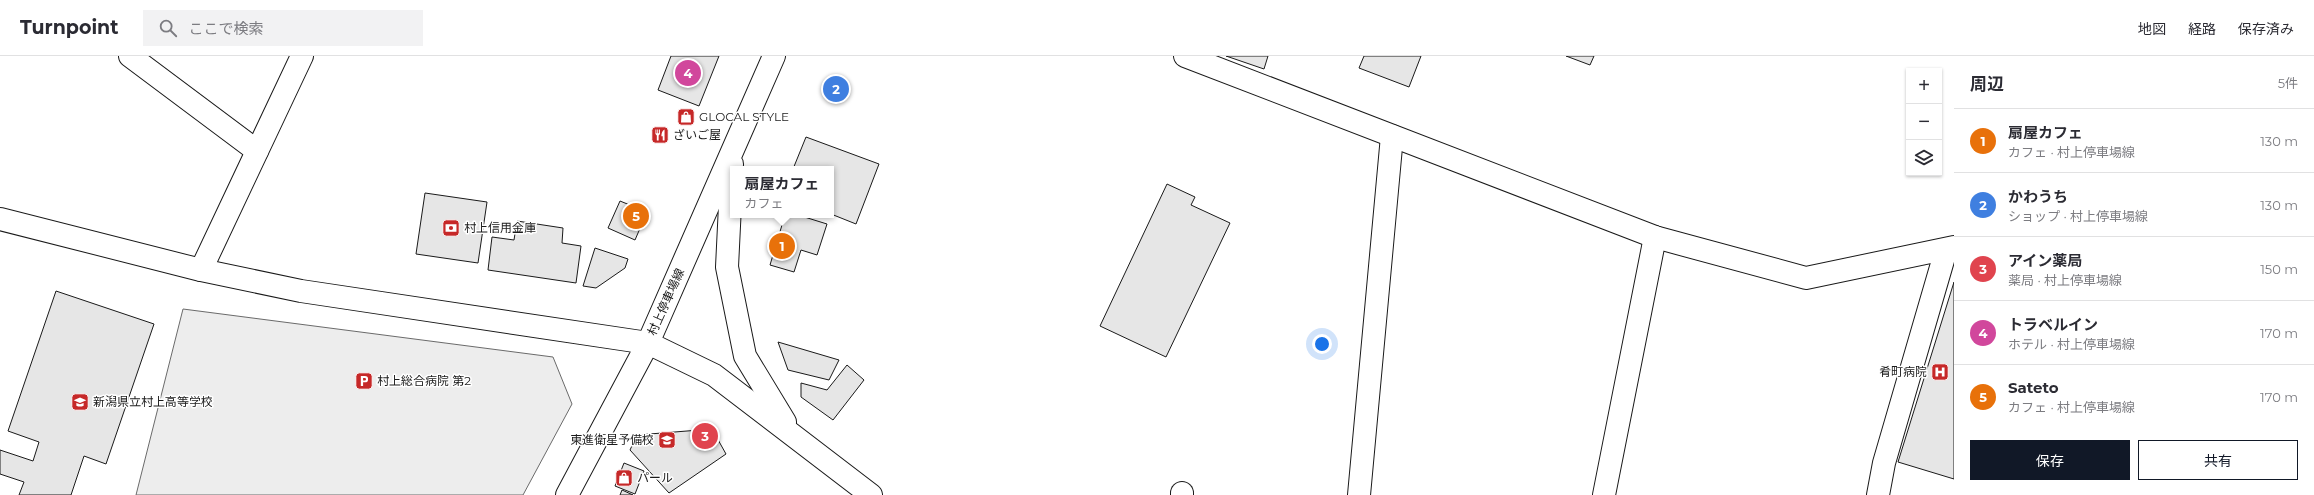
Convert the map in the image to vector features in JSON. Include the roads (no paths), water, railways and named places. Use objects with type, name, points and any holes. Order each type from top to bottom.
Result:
[{"type":"street","points":[[130,56],[257,151]]},
{"type":"street","points":[[201,270],[302,56]]},
{"type":"street","name":"村上停車場線","points":[[774,56],[648,343],[714,375],[871,495]]},
{"type":"street","points":[[1185,56],[1655,237],[1806,278],[1950,249],[1884,463],[1878,495]]},
{"type":"street","points":[[1359,495],[1392,136]]},
{"type":"street","points":[[731,166],[732,151]]},
{"type":"street","points":[[730,197],[727,267],[745,356],[795,436]]},
{"type":"street","points":[[0,220],[201,270],[301,291],[648,343],[567,495]]},
{"type":"street","points":[[1604,495],[1655,237]]},
{"type":"place","name":"トラベルイン","points":[[688,73]]},
{"type":"place","name":"かわうち","points":[[836,89]]},
{"type":"place","name":"GLOCAL STYLE","points":[[686,117]]},
{"type":"place","name":"ざいご屋","points":[[660,135]]},
{"type":"place","name":"Sateto","points":[[636,216]]},
{"type":"place","name":"村上信用金庫","points":[[451,228]]},
{"type":"place","name":"扇屋カフェ","points":[[782,246]]},
{"type":"place","name":"肴町病院","points":[[1940,372]]},
{"type":"place","name":"村上総合病院 第2","points":[[364,381]]},
{"type":"place","name":"新潟県立村上高等学校","points":[[80,402]]},
{"type":"place","name":"アイン薬局","points":[[705,436]]},
{"type":"place","name":"東進衛星予備校","points":[[667,440]]},
{"type":"place","name":"パール","points":[[624,478]]}]
